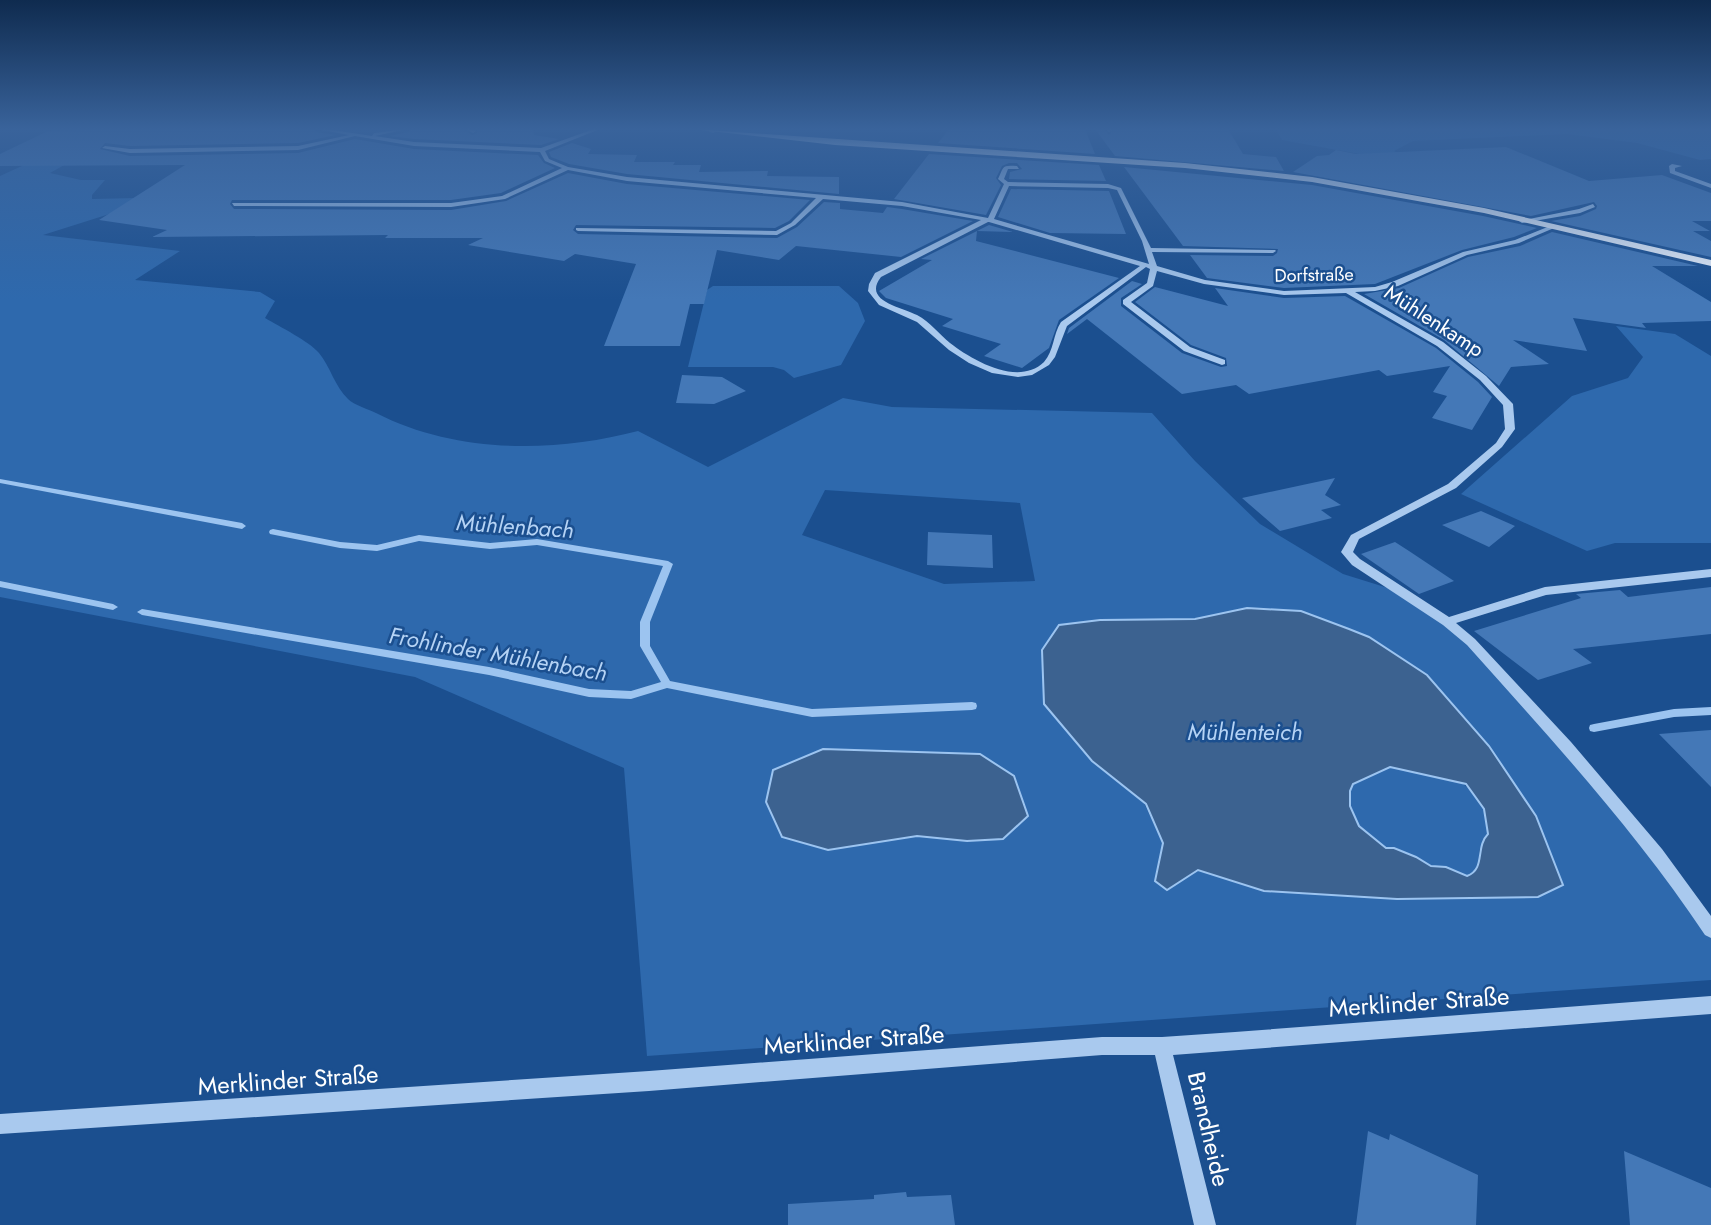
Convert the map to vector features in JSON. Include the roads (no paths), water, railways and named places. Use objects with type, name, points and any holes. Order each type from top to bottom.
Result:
[{"type":"main road","points":[[1349,186],[1552,227],[1711,263]]},
{"type":"street","points":[[234,204],[451,205],[503,198],[528,186]]},
{"type":"street","name":"Dorfstraße","points":[[704,186],[902,204],[988,220],[1236,288],[1284,293],[1349,292],[1395,284],[1465,253],[1525,239],[1552,227]]},
{"type":"street","points":[[1006,186],[988,220],[878,275],[872,284],[877,299],[920,320],[962,355],[1002,371],[1025,374],[1039,368],[1053,355],[1059,341],[1060,328],[1064,324],[1149,266]]},
{"type":"street","points":[[1109,186],[1119,189],[1148,250],[1150,284],[1126,302],[1188,349],[1222,362]]},
{"type":"street","points":[[578,229],[777,233],[793,224],[821,197]]},
{"type":"street","points":[[1522,221],[1580,211],[1593,206]]},
{"type":"street","points":[[1148,250],[1273,251]]},
{"type":"street","name":"Mühlenkamp","points":[[1349,292],[1440,344],[1483,378],[1508,404],[1510,429],[1499,445],[1452,486],[1355,537],[1347,552],[1356,562],[1447,622],[1471,642],[1614,800],[1676,876],[1711,930]]},
{"type":"street","points":[[1447,622],[1545,591],[1711,573]]},
{"type":"street","name":"Merklinder Straße","points":[[0,1124],[649,1081],[1102,1046],[1162,1046],[1711,1005]]},
{"type":"street","name":"Brandheide","points":[[1162,1046],[1205,1225]]},
{"type":"water","name":"Mühlenteich","points":[[1247,608],[1301,611],[1369,637],[1427,675],[1489,746],[1536,816],[1563,885],[1538,897],[1397,899],[1264,891],[1198,870],[1167,890],[1155,881],[1163,843],[1146,804],[1092,761],[1044,704],[1042,650],[1059,625],[1100,620],[1195,619]],"holes":[[[1390,767],[1466,784],[1484,809],[1488,834],[1482,845],[1479,863],[1473,873],[1467,876],[1446,867],[1431,866],[1394,848],[1386,848],[1359,826],[1350,806],[1353,784]]]},
{"type":"water","points":[[823,749],[980,754],[1014,776],[1028,816],[1003,839],[967,841],[917,836],[828,850],[782,837],[766,802],[773,770]]},
{"type":"waterway","name":"Mühlenbach","points":[[0,481],[242,526]]},
{"type":"waterway","name":"Mühlenbach","points":[[273,532],[340,545],[377,548],[419,538],[490,546],[537,542],[668,564],[645,622],[645,646],[667,684]]},
{"type":"waterway","name":"Frohlinder Mühlenbach","points":[[0,584],[113,607]]},
{"type":"waterway","name":"Frohlinder Mühlenbach","points":[[142,612],[489,671],[589,693],[631,695],[667,684]]},
{"type":"waterway","name":"Frohlinder Mühlenbach","points":[[667,684],[812,713],[972,706]]},
{"type":"waterway","name":"Mühlenbach","points":[[1594,728],[1674,713],[1711,711]]}]
